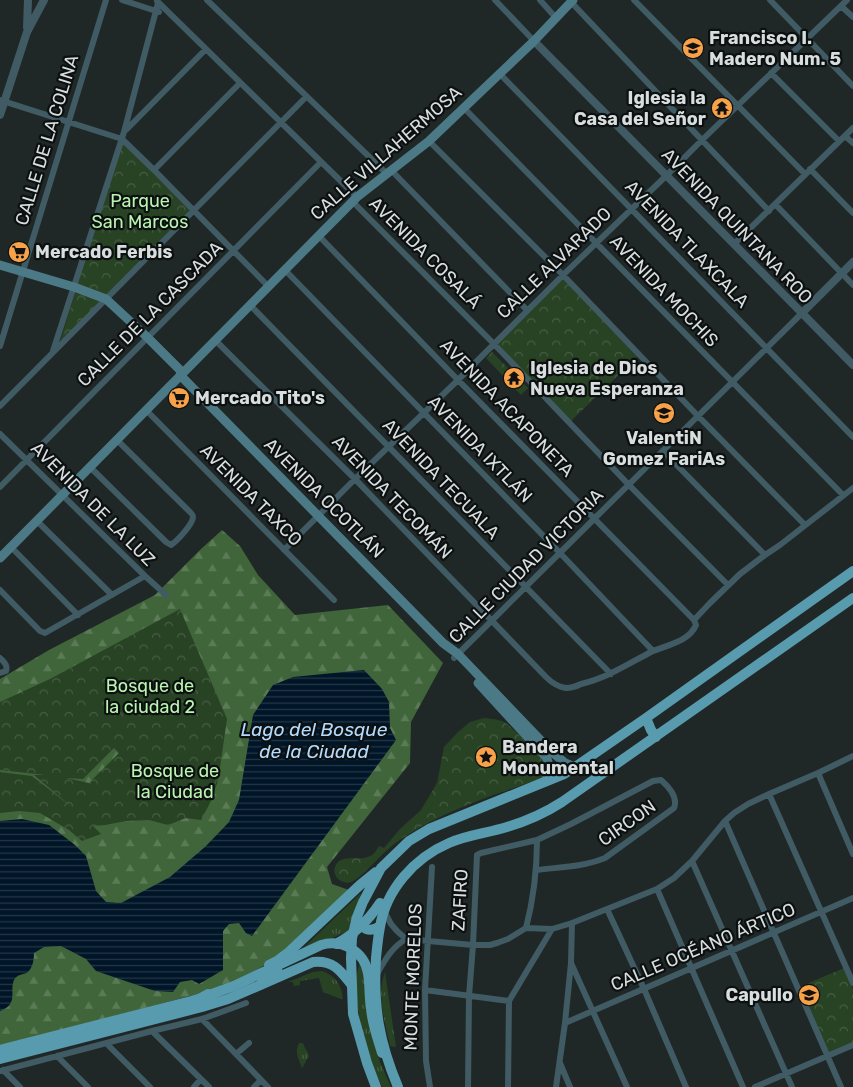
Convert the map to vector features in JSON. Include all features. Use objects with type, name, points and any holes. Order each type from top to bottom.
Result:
[{"type":"highway","points":[[201,998],[283,957],[410,841],[429,829],[564,774],[853,571]]},
{"type":"highway","points":[[260,985],[274,974],[342,941],[355,932],[382,907],[398,875],[410,861],[422,853],[441,842],[507,827],[547,811],[656,737],[853,598]]},
{"type":"highway","points":[[646,718],[650,730],[656,737]]},
{"type":"highway","points":[[636,725],[644,734],[645,744]]},
{"type":"highway","points":[[376,1087],[353,1014],[351,958],[352,938],[357,917],[369,888],[381,868]]},
{"type":"highway","points":[[382,907],[375,977],[376,1012],[388,1063]]},
{"type":"highway","points":[[357,917],[360,925],[369,931],[375,930],[380,926]]},
{"type":"highway","points":[[0,1050],[201,998],[242,982],[321,945],[327,943],[341,944],[355,951],[365,965],[368,973],[372,1015],[382,1053],[398,1087]]},
{"type":"highway","points":[[0,1059],[202,1007],[313,962],[321,962],[336,967],[351,984]]},
{"type":"main road","name":"CALLE VILLAHERMOSA","points":[[0,558],[354,199],[429,141],[534,41],[572,1]]},
{"type":"main road","name":"AVENIDA OCOTLÁN","points":[[0,265],[74,287],[106,299],[147,337],[456,656],[546,757],[549,767],[545,782]]},
{"type":"main road","name":"AVENIDA OCOTLÁN","points":[[456,656],[552,752],[566,764],[575,767]]},
{"type":"street","points":[[26,32],[28,0]]},
{"type":"street","points":[[0,115],[2,101],[26,32],[44,0]]},
{"type":"street","name":"CALLE DE LA COLINA","points":[[0,346],[106,0]]},
{"type":"street","points":[[122,0],[172,16]]},
{"type":"street","points":[[207,0],[306,97],[388,172],[527,310]]},
{"type":"street","name":"AVENIDA QUINTANA ROO","points":[[495,0],[853,365]]},
{"type":"street","points":[[540,0],[556,18]]},
{"type":"street","points":[[634,0],[737,106],[853,213]]},
{"type":"street","points":[[770,0],[853,86]]},
{"type":"street","name":"CALLE ALVARADO","points":[[284,550],[458,380],[563,274],[847,0]]},
{"type":"street","points":[[53,353],[122,139],[157,1]]},
{"type":"street","name":"AVENIDA COSALÁ","points":[[157,1],[321,162],[354,199],[628,484],[728,585]]},
{"type":"street","points":[[572,1],[701,141],[769,211]]},
{"type":"street","points":[[842,6],[853,17]]},
{"type":"street","points":[[124,132],[206,49]]},
{"type":"street","name":"AVENIDA TLAXCALA","points":[[499,73],[853,436]]},
{"type":"street","points":[[771,73],[839,141]]},
{"type":"street","points":[[154,170],[240,83]]},
{"type":"street","points":[[0,406],[306,97]]},
{"type":"street","points":[[2,101],[122,139],[268,286]]},
{"type":"street","name":"AVENIDA MOCHIS","points":[[464,108],[843,495]]},
{"type":"street","points":[[734,244],[853,128]]},
{"type":"street","points":[[846,136],[853,143]]},
{"type":"street","points":[[429,141],[563,274],[805,525]]},
{"type":"street","name":"CALLE DE LA CASCADA","points":[[0,487],[321,162]]},
{"type":"street","points":[[775,204],[853,285]]},
{"type":"street","name":"AVENIDA ACAPONETA","points":[[318,235],[695,621]]},
{"type":"street","name":"CALLE CIUDAD VICTORIA","points":[[456,656],[853,262]]},
{"type":"street","name":"AVENIDA IXTLÁN","points":[[284,269],[653,651]]},
{"type":"street","name":"AVENIDA TECUALA","points":[[250,305],[611,674]]},
{"type":"street","name":"AVENIDA TECOMÁN","points":[[215,340],[355,479],[546,677],[557,685],[566,688],[611,674]]},
{"type":"street","name":"AVENIDA TAXCO","points":[[146,410],[334,600]]},
{"type":"street","name":"AVENIDA DE LA LUZ","points":[[0,434],[166,595]]},
{"type":"street","points":[[90,467],[166,542],[171,545],[177,541],[191,523],[193,516],[117,440]]},
{"type":"street","points":[[663,450],[764,555]]},
{"type":"street","points":[[611,674],[653,651],[684,638],[694,630],[695,621],[740,574],[853,488]]},
{"type":"street","points":[[37,521],[112,595]]},
{"type":"street","points":[[11,547],[78,614]]},
{"type":"street","points":[[0,590],[42,632],[48,632],[145,576]]},
{"type":"street","points":[[0,658],[6,663],[7,667],[6,671],[0,673]]},
{"type":"street","points":[[382,907],[396,931],[406,939],[473,945],[497,943],[508,939],[526,928],[552,929],[572,923],[657,889],[674,878],[692,861],[734,813],[748,804],[853,756]]},
{"type":"street","points":[[818,773],[853,854]]},
{"type":"street","name":"CIRCON","points":[[537,870],[575,866],[605,858],[674,808],[676,801],[666,784],[661,780]]},
{"type":"street","name":"ZAFIRO","points":[[468,1087],[469,996],[477,855],[537,840],[572,824],[649,782],[661,780]]},
{"type":"street","points":[[769,794],[853,983]]},
{"type":"street","points":[[726,821],[841,1087]]},
{"type":"street","points":[[526,928],[537,870],[537,840]]},
{"type":"street","points":[[692,861],[792,1087]]},
{"type":"street","name":"MONTE MORELOS","points":[[430,1087],[426,1061],[425,990],[432,867]]},
{"type":"street","points":[[657,889],[742,1087]]},
{"type":"street","name":"CALLE OCÉANO ÁRTICO","points":[[565,1023],[853,898]]},
{"type":"street","points":[[607,909],[686,1087]]},
{"type":"street","points":[[556,1087],[571,963],[572,923]]},
{"type":"street","points":[[508,1087],[509,1001],[552,929]]},
{"type":"street","points":[[375,977],[394,947],[406,939]]},
{"type":"street","points":[[571,963],[627,1087]]},
{"type":"street","points":[[425,990],[509,1001]]},
{"type":"street","points":[[1,1071],[202,1019],[246,1003]]},
{"type":"street","points":[[202,1019],[268,1087]]},
{"type":"street","points":[[152,1031],[209,1087]]},
{"type":"street","points":[[236,1054],[249,1043]]},
{"type":"street","points":[[107,1044],[150,1087]]},
{"type":"street","points":[[755,1087],[853,1045]]},
{"type":"street","points":[[57,1056],[88,1087]]},
{"type":"street","points":[[559,1062],[570,1087]]},
{"type":"street","points":[[1,1071],[20,1087]]},
{"type":"street","points":[[194,1087],[201,1079]]},
{"type":"street","points":[[254,1087],[261,1080]]},
{"type":"green space","name":"Parque San Marcos","points":[[123,144],[193,210],[99,305],[60,341],[75,293],[105,298],[108,295],[76,284]]},
{"type":"green space","points":[[562,277],[638,356],[569,423],[492,346]]},
{"type":"green space","points":[[492,352],[528,388],[521,395],[486,358]]},
{"type":"green space","name":"Bosque de la Ciudad","points":[[222,530],[240,546],[258,575],[295,615],[388,605],[443,663],[411,722],[410,763],[327,867],[332,884],[349,890],[280,956],[231,985],[0,1045],[0,679],[49,650],[155,595]]},
{"type":"green space","name":"Bosque de la ciudad 2","points":[[180,609],[227,719],[218,781],[201,820],[186,818],[168,825],[149,820],[126,821],[93,826],[101,834],[82,841],[69,830],[40,813],[19,811],[0,813],[0,772],[32,776],[73,808],[34,775],[45,775],[0,770],[0,702],[50,679]],"holes":[[[114,748],[119,753],[89,783],[66,778],[83,779]]]},
{"type":"green space","points":[[484,718],[504,722],[528,744],[546,763],[547,767],[543,778],[474,802],[441,817],[397,842],[351,882],[348,883],[338,879],[334,871],[341,860],[367,857],[373,854],[379,846],[384,848],[400,829],[421,810],[437,783],[444,747],[470,722]]},
{"type":"green space","points":[[361,893],[348,931],[297,954]]},
{"type":"green space","points":[[367,957],[375,1044],[380,1062],[391,1087],[382,1087],[370,1060],[359,1018],[356,976],[361,959]]},
{"type":"green space","points":[[844,968],[853,989],[853,1046],[827,1057],[797,988]]},
{"type":"green space","points":[[322,971],[331,975],[337,981],[343,999],[323,992],[319,978],[300,981],[300,985],[294,986],[293,982],[288,982],[313,972]]},
{"type":"green space","points":[[385,972],[396,1047],[390,1046],[382,1009],[381,990]]},
{"type":"green space","points":[[299,1043],[303,1043],[309,1056],[302,1068],[297,1053]]},
{"type":"water","name":"Lago del Bosque de la Ciudad","points":[[364,670],[382,689],[389,702],[390,728],[396,740],[252,936],[246,933],[239,923],[229,924],[223,931],[223,970],[199,984],[192,980],[180,982],[173,992],[155,991],[96,971],[86,959],[61,946],[44,947],[34,953],[30,970],[15,978],[10,1005],[0,1011],[0,821],[22,819],[49,825],[86,856],[96,891],[106,902],[121,903],[170,877],[206,846],[229,822],[239,800],[253,715],[273,685],[293,677]]},
{"type":"place","name":"Francisco I. Madero Num. 5","points":[[693,48]]},
{"type":"place","name":"Iglesia la Casa del Señor","points":[[722,108]]},
{"type":"place","name":"Mercado Ferbis","points":[[19,252]]},
{"type":"place","name":"Iglesia de Dios Nueva Esperanza","points":[[514,378]]},
{"type":"place","name":"Mercado Tito's","points":[[179,398]]},
{"type":"place","name":"ValentiN Gomez FariAs","points":[[664,413]]},
{"type":"place","name":"Bandera Monumental","points":[[486,757]]},
{"type":"place","name":"Capullo","points":[[809,995]]}]
